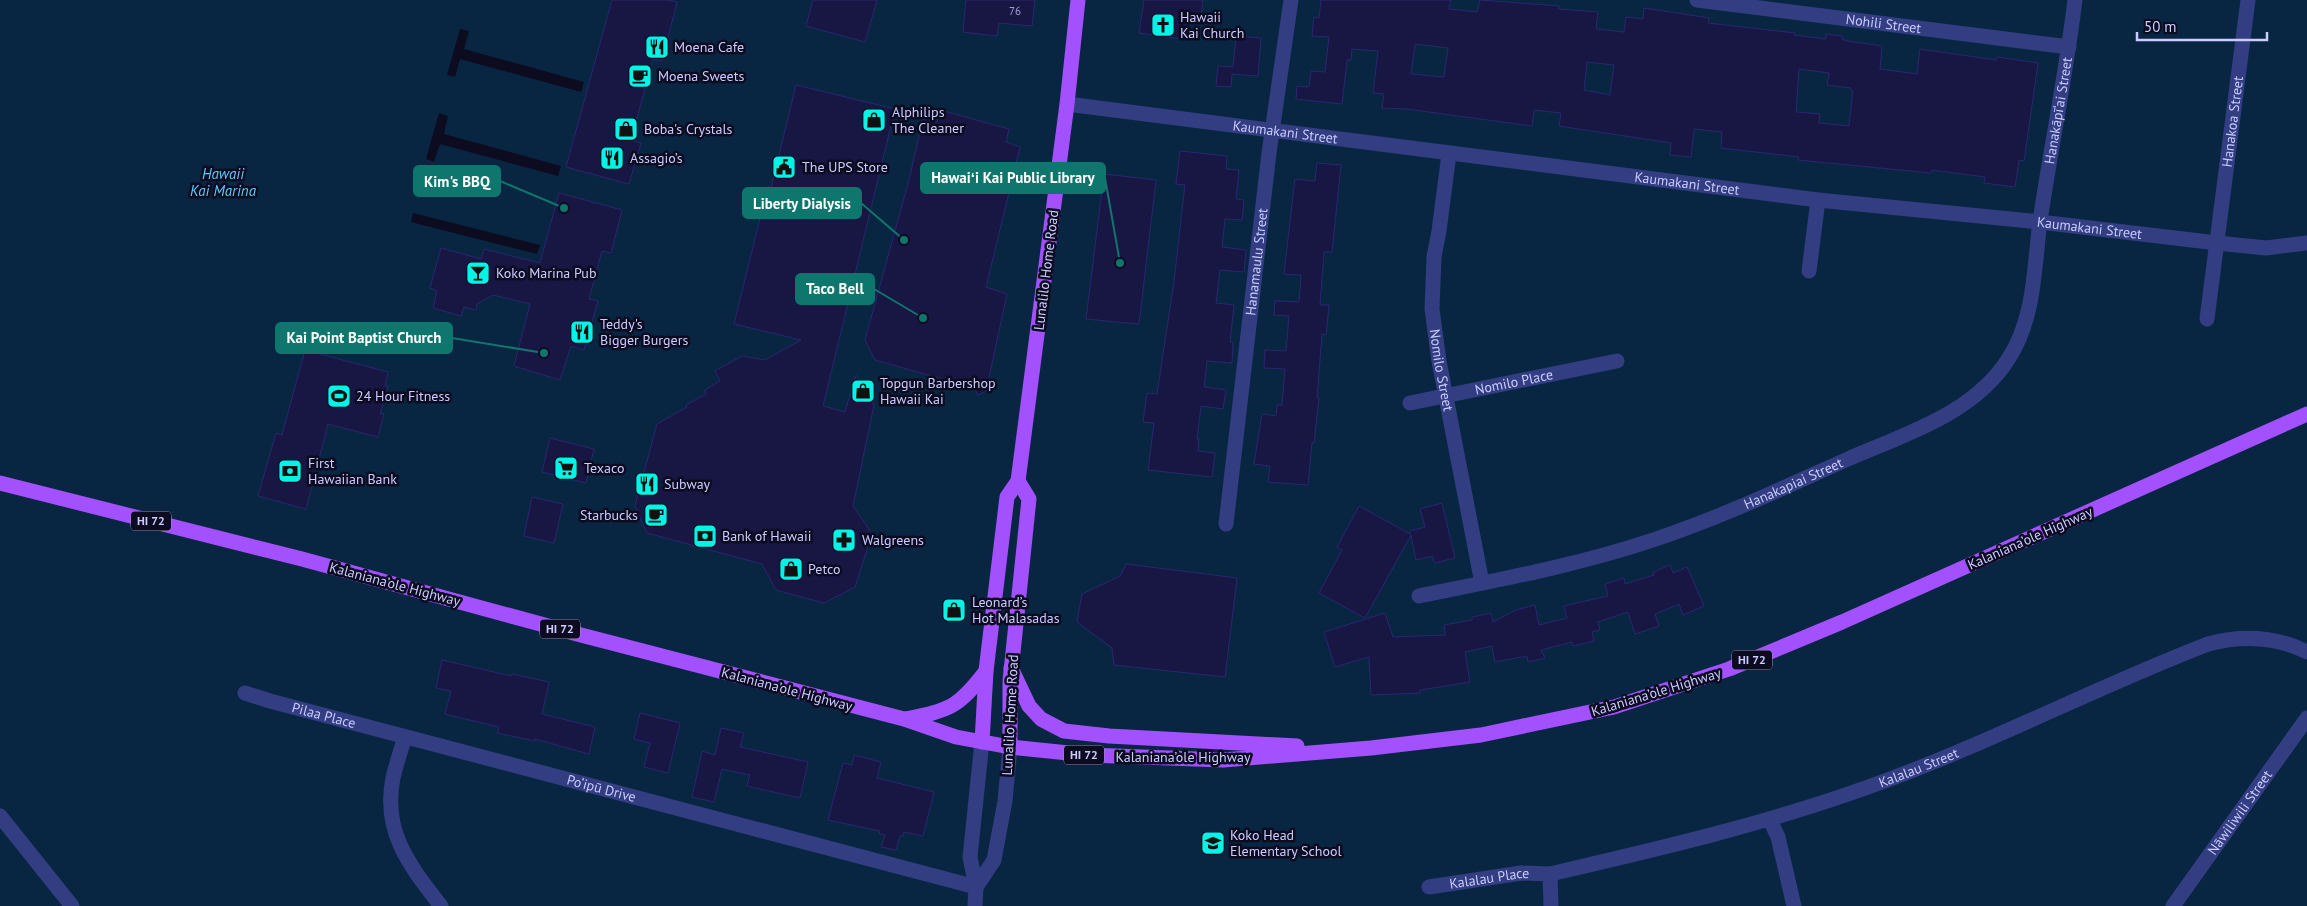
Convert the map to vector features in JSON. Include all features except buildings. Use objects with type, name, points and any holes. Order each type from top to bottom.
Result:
[{"type":"main road","name":"Lunalilo Home Road","points":[[982,742],[986,671],[1007,497],[1018,480],[1067,104],[1078,0]]},
{"type":"main road","name":"Kalaniana’ole Highway","points":[[0,483],[302,558],[581,635],[904,719],[956,737],[1010,747],[1088,756],[1223,760],[1371,748],[1481,735],[1614,708],[1729,669],[1850,619],[2307,414]]},
{"type":"main road","name":"Lunalilo Home Road","points":[[1010,747],[1011,668],[1029,500],[1018,480]]},
{"type":"main road","points":[[1011,668],[1029,706],[1041,720],[1064,731],[1249,744],[1371,748]]},
{"type":"main road","points":[[904,719],[949,708],[968,694],[986,671]]},
{"type":"street","name":"Hanamaulu Street","points":[[1226,524],[1272,130],[1291,0]]},
{"type":"street","name":"Nohili Street","points":[[1698,0],[2069,47]]},
{"type":"street","name":"Hanakāpī‘ai Street","points":[[2040,222],[2069,47],[2074,0]]},
{"type":"street","name":"Hanakoa Street","points":[[2207,319],[2248,0]]},
{"type":"street","name":"Kaumakani Street","points":[[1067,104],[1818,200],[2040,222],[2217,244],[2266,248],[2307,243]]},
{"type":"street","name":"Nomilo Street","points":[[1449,154],[1434,257],[1432,283],[1434,335],[1482,583]]},
{"type":"street","points":[[1809,271],[1818,200]]},
{"type":"street","name":"Hanakapiai Street","points":[[1419,596],[1608,554],[1712,519],[1937,420],[1955,410],[1994,378],[2009,358],[2020,337],[2033,290],[2040,222]]},
{"type":"street","name":"Nomilo Place","points":[[1410,402],[1446,397],[1617,361]]},
{"type":"street","name":"Kalalau Street","points":[[1550,874],[1770,820],[1871,786],[1970,747],[2208,644],[2229,639],[2261,639],[2282,642],[2307,652]]},
{"type":"street","name":"Pilaa Place","points":[[245,693],[270,702],[405,737]]},
{"type":"street","name":"Nāwiliwili Street","points":[[2173,906],[2307,718]]},
{"type":"street","points":[[405,737],[393,776],[391,790],[392,819],[400,847],[407,861],[441,906]]},
{"type":"street","name":"Po‘ipū Drive","points":[[405,737],[976,887]]},
{"type":"street","name":"Lunalilo Home Road","points":[[975,906],[976,887],[970,858],[982,742]]},
{"type":"street","name":"Lunalilo Home Road","points":[[976,887],[994,860],[1005,801],[1010,747]]},
{"type":"street","points":[[0,816],[72,906]]},
{"type":"street","points":[[1770,820],[1778,837],[1794,906]]},
{"type":"street","name":"Kalalau Place","points":[[1429,887],[1521,873],[1550,874]]},
{"type":"street","points":[[1550,874],[1551,906]]},
{"type":"water","name":"Hawaii Kai Marina","points":[[0,0],[2307,0],[2307,906],[0,906]]},
{"type":"pier","points":[[460,29],[469,31],[464,49],[584,82],[581,92],[460,59],[455,77],[447,75]]},
{"type":"pier","points":[[439,113],[448,116],[444,134],[561,166],[558,176],[440,144],[434,162],[426,159]]},
{"type":"pier","points":[[413,213],[540,245],[537,254],[411,222]]},
{"type":"place","name":"Hawaii Kai Church","points":[[1163,25]]},
{"type":"place","name":"Moena Cafe","points":[[657,47]]},
{"type":"place","name":"Moena Sweets","points":[[640,76]]},
{"type":"place","name":"Alphilips The Cleaner","points":[[874,120]]},
{"type":"place","name":"Boba's Crystals","points":[[626,129]]},
{"type":"place","name":"Assagio’s","points":[[612,158]]},
{"type":"place","name":"The UPS Store","points":[[784,167]]},
{"type":"place","name":"Kim's BBQ","points":[[564,208]]},
{"type":"place","name":"Liberty Dialysis","points":[[904,240]]},
{"type":"place","name":"Hawaiʻi Kai Public Library","points":[[1120,263]]},
{"type":"place","name":"Koko Marina Pub","points":[[478,273]]},
{"type":"place","name":"Taco Bell","points":[[923,318]]},
{"type":"place","name":"Teddy's Bigger Burgers","points":[[582,332]]},
{"type":"place","name":"Kai Point Baptist Church","points":[[544,353]]},
{"type":"place","name":"Topgun Barbershop Hawaii Kai","points":[[863,391]]},
{"type":"place","name":"24 Hour Fitness","points":[[339,396]]},
{"type":"place","name":"Texaco","points":[[566,468]]},
{"type":"place","name":"First Hawaiian Bank","points":[[290,471]]},
{"type":"place","name":"Subway","points":[[647,484]]},
{"type":"place","name":"Starbucks","points":[[656,515]]},
{"type":"place","name":"Bank of Hawaii","points":[[705,536]]},
{"type":"place","name":"Walgreens","points":[[844,540]]},
{"type":"place","name":"Petco","points":[[791,569]]},
{"type":"place","name":"Leonard’s Hot Malasadas","points":[[954,610]]},
{"type":"place","name":"Koko Head Elementary School","points":[[1213,843]]}]
